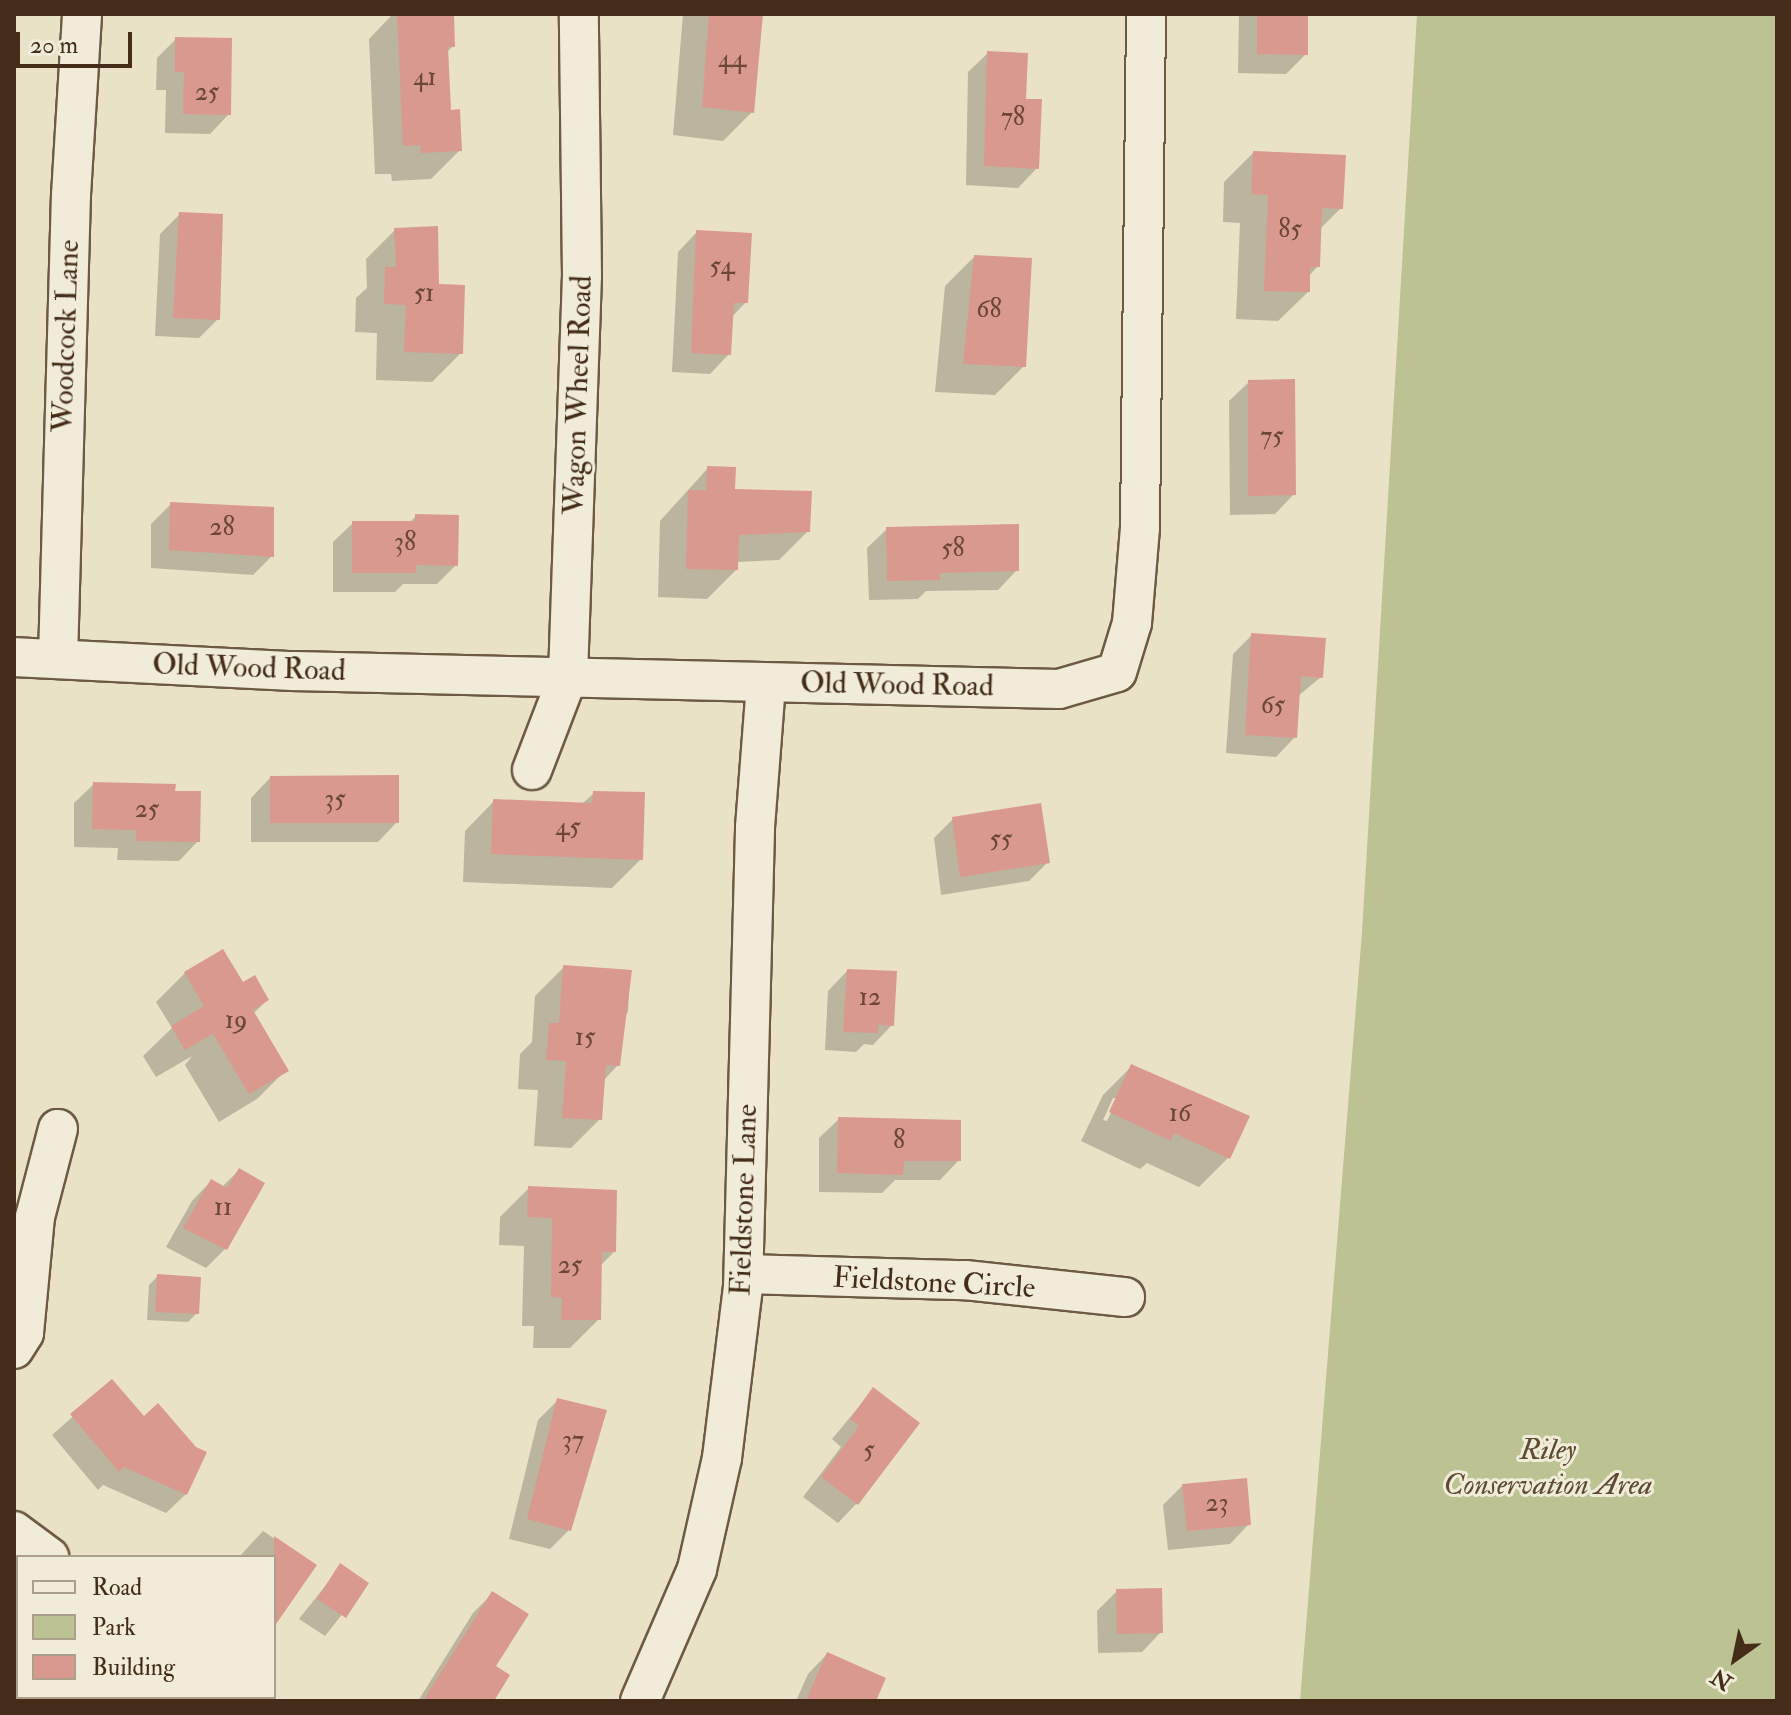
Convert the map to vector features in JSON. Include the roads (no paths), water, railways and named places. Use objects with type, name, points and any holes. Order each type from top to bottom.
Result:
[{"type":"street","name":"Woodcock Lane","points":[[58,659],[70,226],[82,14]]},
{"type":"street","name":"Wagon Wheel Road","points":[[532,770],[568,676],[582,276],[579,14]]},
{"type":"street","name":"Old Wood Road","points":[[14,657],[766,683],[1059,689],[1117,672],[1132,623],[1140,528],[1146,14]]},
{"type":"street","name":"Fieldstone Lane","points":[[640,1701],[697,1569],[722,1458],[744,1274],[755,827],[766,683]]},
{"type":"street","points":[[14,1349],[24,1333],[35,1217],[58,1129]]},
{"type":"street","name":"Fieldstone Circle","points":[[744,1274],[965,1280],[1125,1297]]},
{"type":"street","points":[[14,1531],[46,1555]]},
{"type":"park label","name":"Riley Conservation Area","points":[[1548,1467]]}]
